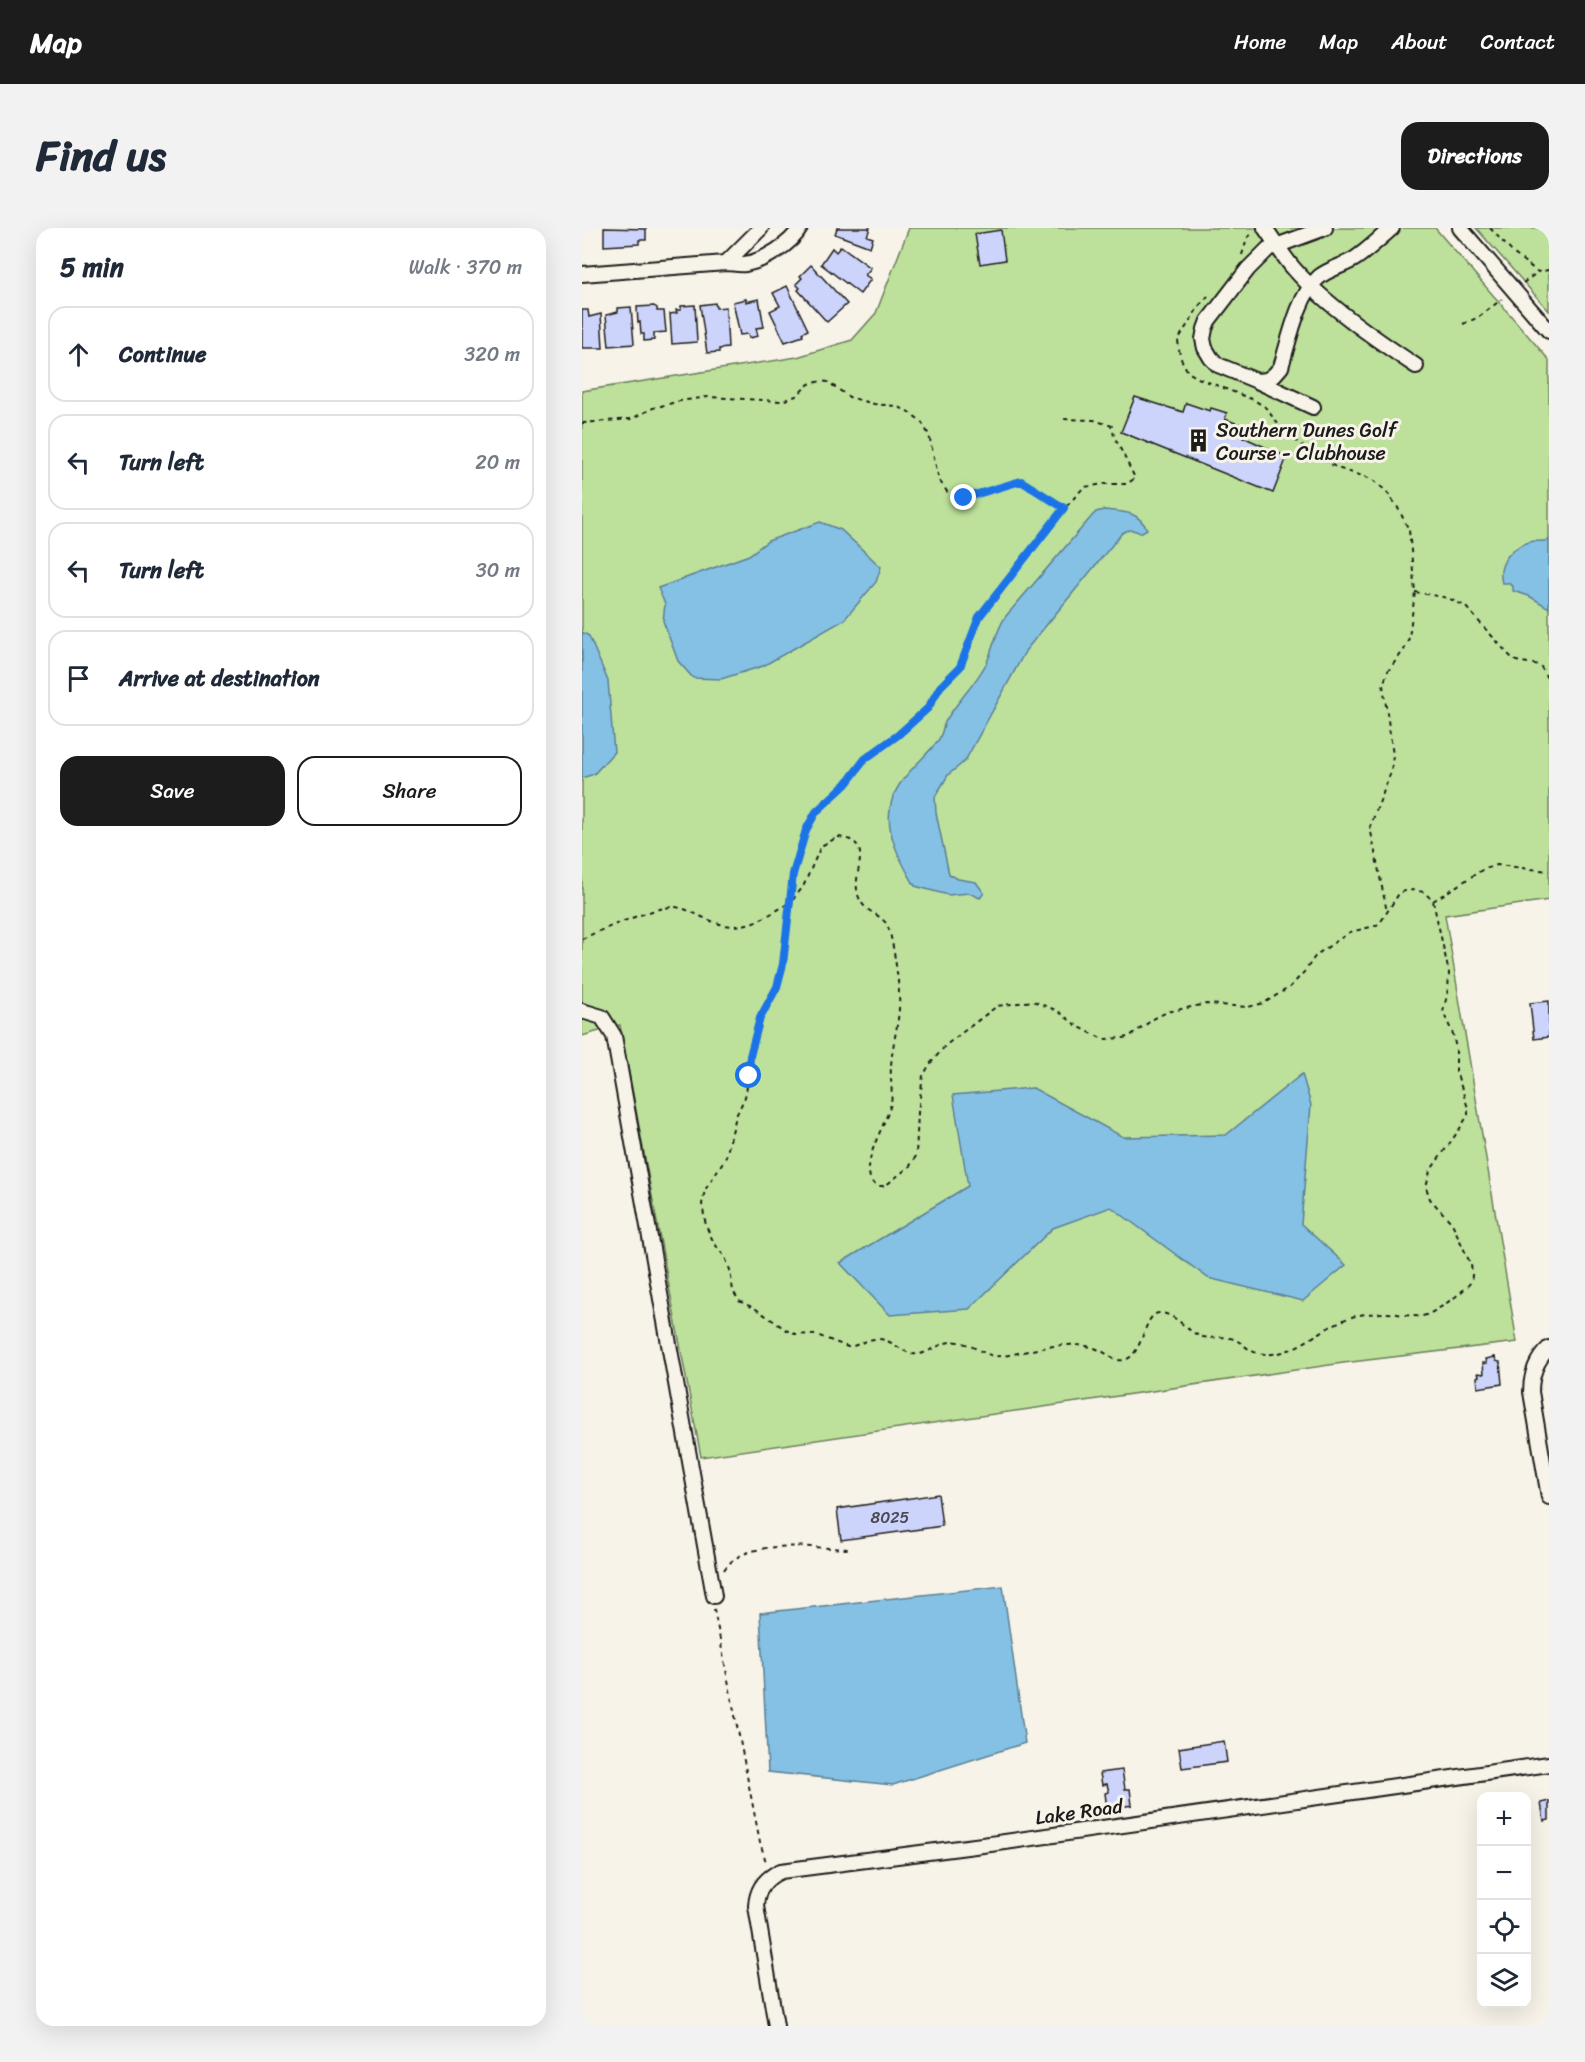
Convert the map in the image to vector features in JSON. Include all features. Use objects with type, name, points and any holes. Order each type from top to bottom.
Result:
[{"type":"street","points":[[726,263],[761,228]]},
{"type":"street","points":[[582,274],[726,263],[746,264],[772,254],[796,236],[800,228]]},
{"type":"street","points":[[1265,228],[1293,268],[1310,287],[1384,345],[1416,366]]},
{"type":"street","points":[[1313,407],[1218,365],[1205,348],[1203,339],[1208,321],[1248,269],[1268,249],[1325,228]]},
{"type":"street","points":[[1257,381],[1267,380],[1281,367],[1304,297],[1310,287],[1330,270],[1355,259],[1392,228]]},
{"type":"street","points":[[1460,228],[1549,331]]},
{"type":"street","points":[[582,1011],[602,1017],[614,1036],[714,1596]]},
{"type":"street","points":[[1549,1347],[1538,1359],[1531,1378],[1531,1392],[1549,1497]]},
{"type":"street","name":"Lake Road","points":[[771,1876],[787,1870],[1549,1764]]},
{"type":"street","points":[[771,1876],[759,1890],[756,1912],[776,2026]]},
{"type":"path","points":[[1490,228],[1514,254],[1538,272]]},
{"type":"path","points":[[1463,324],[1479,317],[1538,272],[1549,270]]},
{"type":"path","points":[[1180,357],[1188,372],[1198,378],[1254,400],[1265,407],[1282,429],[1301,445],[1337,468],[1372,479],[1386,491],[1397,506],[1409,530],[1415,592],[1409,638],[1404,650],[1388,671],[1383,686],[1393,755],[1391,772],[1370,827],[1387,912]]},
{"type":"path","points":[[582,423],[631,418],[653,408],[708,397],[782,401],[796,396],[809,384],[828,382],[849,397],[906,410],[921,421],[929,435],[939,480],[948,494],[964,498],[1021,481],[1064,508]]},
{"type":"path","points":[[582,939],[664,908],[683,909],[719,925],[741,927],[752,924],[791,902],[803,887],[821,846],[826,842],[838,837],[848,838],[855,842],[860,855],[858,896],[867,911],[882,920],[890,929],[899,994],[898,1030],[891,1065],[891,1102],[873,1149],[870,1168],[872,1181],[881,1187],[903,1173],[916,1156],[918,1112],[923,1076],[930,1064],[946,1046],[997,1006],[1033,1000],[1058,1011],[1077,1026],[1102,1039],[1130,1036],[1167,1012],[1206,1004],[1248,1007],[1272,999],[1290,987],[1316,955],[1350,932],[1375,927],[1400,892],[1407,890],[1424,892],[1433,901],[1449,973],[1443,1012],[1453,1034],[1456,1071],[1468,1108],[1468,1115],[1459,1130],[1430,1170],[1426,1187],[1430,1199],[1452,1223],[1473,1272],[1470,1283],[1461,1294],[1425,1315],[1384,1313],[1350,1317],[1292,1350],[1268,1354],[1246,1348],[1230,1338],[1202,1337],[1174,1318],[1159,1312],[1150,1317],[1143,1338],[1131,1357],[1124,1360],[1082,1345],[1059,1344],[995,1356],[974,1346],[950,1341],[920,1354],[912,1354],[886,1340],[879,1339],[870,1339],[848,1347],[817,1335],[795,1334],[788,1331],[735,1297],[730,1270],[706,1226],[702,1204],[705,1190],[726,1157],[736,1116],[745,1097],[750,1056],[760,1018],[777,987],[783,964],[786,923],[791,902],[793,874],[806,830],[816,812],[846,784],[865,759],[898,735],[928,708],[940,687],[960,667],[979,617],[1064,508],[1084,487],[1127,484],[1135,478],[1114,436],[1112,426],[1094,420],[1062,419]]},
{"type":"path","points":[[1415,592],[1448,598],[1465,606],[1516,661],[1540,665],[1549,682]]},
{"type":"path","points":[[1433,901],[1482,870],[1497,865],[1549,871]]},
{"type":"path","points":[[771,1876],[755,1819],[718,1628],[714,1596],[718,1578],[730,1560],[752,1550],[848,1549]]},
{"type":"green space","points":[[909,228],[1435,228],[1549,360],[1549,900],[1445,915],[1517,1342],[1343,1363],[701,1457],[620,1025],[582,1036],[582,391],[797,357],[852,340],[876,313]]},
{"type":"green space","points":[[1476,228],[1549,228],[1549,311]]},
{"type":"water","points":[[1104,510],[1134,515],[1147,529],[1140,533],[1131,530],[1122,533],[1026,650],[965,761],[948,775],[935,797],[936,813],[949,874],[958,879],[976,882],[984,893],[980,898],[969,893],[948,895],[915,886],[899,856],[891,834],[890,811],[896,791],[906,775],[939,739],[950,714],[983,670],[1006,616],[1092,516]]},
{"type":"water","points":[[820,522],[841,530],[881,567],[876,582],[844,620],[763,666],[721,679],[693,678],[678,661],[663,621],[665,604],[658,588],[749,555],[768,541]]},
{"type":"water","points":[[1549,540],[1549,608],[1529,596],[1513,591],[1513,586],[1502,583],[1501,575],[1504,561],[1514,550],[1534,541]]},
{"type":"water","points":[[582,632],[589,636],[608,681],[614,752],[594,774],[582,778]]},
{"type":"water","points":[[1302,1074],[1311,1105],[1301,1224],[1346,1265],[1303,1301],[1208,1278],[1111,1207],[1053,1228],[969,1309],[890,1315],[840,1263],[968,1186],[953,1095],[1033,1088],[1123,1137],[1226,1135]]},
{"type":"water","points":[[1003,1586],[1025,1743],[893,1785],[768,1772],[760,1613]]},
{"type":"building","points":[[604,228],[646,229],[646,240],[639,240],[639,244],[604,246]]},
{"type":"building","points":[[837,228],[870,228],[867,236],[873,238],[870,247],[835,234]]},
{"type":"building","points":[[1001,230],[1005,260],[980,264],[975,234]]},
{"type":"building","points":[[841,246],[871,268],[865,275],[871,279],[860,294],[821,264],[832,248],[836,252]]},
{"type":"building","points":[[811,265],[847,304],[827,322],[798,290],[800,288],[796,284],[802,278],[800,276]]},
{"type":"building","points":[[787,286],[808,330],[802,333],[803,336],[785,342],[770,311],[780,306],[773,293]]},
{"type":"building","points":[[746,299],[746,302],[759,299],[764,327],[756,328],[758,336],[749,338],[748,334],[740,335],[733,302]]},
{"type":"building","points":[[715,303],[716,308],[726,307],[728,348],[719,349],[719,352],[707,353],[700,305]]},
{"type":"building","points":[[695,305],[697,342],[672,344],[670,314],[677,313],[676,310],[681,310],[681,306]]},
{"type":"building","points":[[654,306],[657,311],[664,311],[666,332],[654,333],[654,340],[644,341],[640,322],[638,323],[637,307]]},
{"type":"building","points":[[631,307],[634,344],[609,346],[606,315],[618,312],[618,308]]},
{"type":"building","points":[[582,310],[588,310],[589,317],[601,314],[603,348],[582,348]]},
{"type":"building","name":"Southern Dunes Golf Course - Clubhouse","points":[[1135,397],[1183,412],[1186,403],[1210,411],[1211,408],[1227,413],[1225,419],[1246,427],[1243,437],[1287,457],[1273,493],[1121,432]]},
{"type":"building","points":[[1549,1001],[1549,1037],[1534,1039],[1530,1003]]},
{"type":"building","points":[[1495,1357],[1496,1361],[1500,1362],[1502,1384],[1478,1388],[1478,1373],[1484,1374],[1483,1363],[1487,1363],[1486,1359]]},
{"type":"building","points":[[938,1494],[942,1526],[841,1540],[837,1509]]},
{"type":"building","points":[[1224,1741],[1227,1762],[1182,1768],[1179,1748]]},
{"type":"building","points":[[1122,1770],[1125,1789],[1130,1789],[1132,1805],[1107,1809],[1105,1793],[1109,1792],[1107,1784],[1102,1785],[1100,1773]]},
{"type":"building","points":[[1549,1801],[1549,1820],[1544,1821],[1541,1803]]},
{"type":"place","name":"Southern Dunes Golf Course - Clubhouse","points":[[1198,441]]},
{"type":"route","points":[[749,1076],[750,1056],[760,1018],[777,987],[783,964],[793,874],[806,830],[816,812],[846,784],[865,759],[898,735],[928,708],[940,687],[960,667],[979,617],[1064,508],[1021,481],[964,498]]}]
